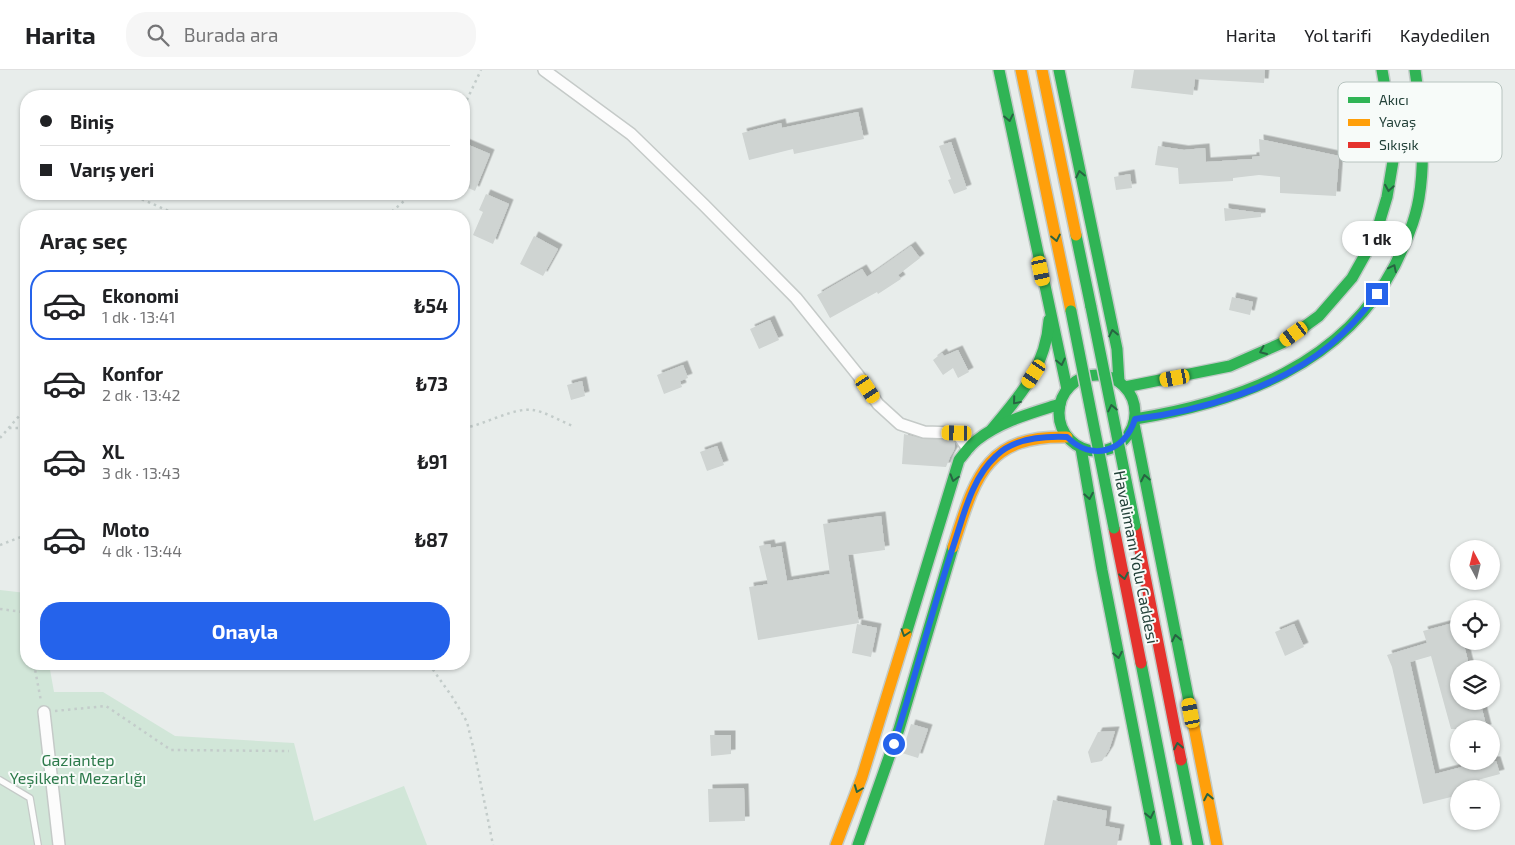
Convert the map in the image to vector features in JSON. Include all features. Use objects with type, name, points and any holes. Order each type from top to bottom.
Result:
[{"type":"main road","points":[[999,70],[1048,308],[1067,389]]},
{"type":"main road","name":"Havalimanı Yolu Caddesi","points":[[1021,70],[1177,845]]},
{"type":"main road","name":"Havalimanı Yolu Caddesi","points":[[1042,70],[1198,845]]},
{"type":"main road","points":[[1059,70],[1122,384]]},
{"type":"main road","points":[[1122,384],[1175,378],[1230,366],[1282,343],[1319,316],[1352,278],[1375,237],[1387,197],[1393,162]]},
{"type":"main road","points":[[1134,421],[1183,411],[1235,396],[1283,375],[1330,346],[1360,317],[1386,283],[1411,231],[1420,192],[1422,162]]},
{"type":"main road","points":[[990,432],[1022,394],[1034,374],[1049,332],[1048,308]]},
{"type":"main road","points":[[1134,421],[1128,435],[1115,447],[1098,451],[1081,448],[1067,437],[1060,421],[1060,404],[1067,389],[1080,379],[1096,375],[1112,378],[1122,384],[1134,401],[1134,421],[1217,845]]},
{"type":"main road","points":[[836,845],[862,777],[959,460],[968,449],[990,432],[1034,412],[1060,404]]},
{"type":"main road","points":[[858,845],[911,691],[963,516],[980,474],[997,454],[1013,444],[1035,438],[1067,437]]},
{"type":"main road","points":[[1081,448],[1102,570],[1156,845]]},
{"type":"street","points":[[544,70],[632,134],[704,204],[796,298],[858,375],[878,404],[900,424],[924,432],[957,433],[968,449]]},
{"type":"street","points":[[44,712],[59,845]]},
{"type":"lane","points":[[0,780],[30,798],[38,845]]},
{"type":"path","points":[[470,93],[481,70]]},
{"type":"path","points":[[144,200],[166,210]]},
{"type":"path","points":[[394,210],[405,200]]},
{"type":"path","points":[[470,427],[516,411],[532,409],[573,426]]},
{"type":"path","points":[[0,438],[20,415]]},
{"type":"path","points":[[9,428],[20,428]]},
{"type":"path","points":[[0,545],[20,537]]},
{"type":"path","points":[[0,541],[5,543]]},
{"type":"path","points":[[0,609],[20,612]]},
{"type":"path","points":[[35,670],[44,712],[106,706],[171,750],[288,751]]},
{"type":"path","points":[[432,670],[453,698],[466,722],[475,755],[493,845]]},
{"type":"green space","name":"Gaziantep Yeşilkent Mezarlığı","points":[[0,590],[20,592],[20,670],[50,670],[54,692],[103,692],[175,736],[294,743],[314,821],[404,786],[427,845],[0,845]]},
{"type":"building","points":[[1134,70],[1265,70],[1264,83],[1195,79],[1193,95],[1131,88]]},
{"type":"building","points":[[858,112],[864,139],[794,154],[793,149],[749,160],[742,133],[781,123],[782,128]]},
{"type":"building","points":[[1259,139],[1338,156],[1336,196],[1280,193],[1280,177],[1259,175],[1233,178],[1233,181],[1179,184],[1178,168],[1155,165],[1158,146],[1184,150],[1205,148],[1206,162],[1252,159],[1252,157],[1260,156]]},
{"type":"building","points":[[951,142],[967,189],[954,194],[948,180],[951,179],[939,146]]},
{"type":"building","points":[[470,146],[490,154],[475,191],[470,189]]},
{"type":"building","points":[[1130,174],[1132,188],[1116,190],[1114,177]]},
{"type":"building","points":[[486,194],[509,204],[493,244],[473,235],[483,212],[479,210]]},
{"type":"building","points":[[1224,208],[1261,213],[1261,217],[1225,221]]},
{"type":"building","points":[[534,236],[558,249],[543,276],[520,264]]},
{"type":"building","points":[[911,246],[920,258],[898,275],[901,279],[878,294],[877,292],[830,318],[817,295],[862,269],[867,277]]},
{"type":"building","points":[[1232,297],[1253,302],[1250,315],[1229,310]]},
{"type":"building","points":[[770,320],[779,340],[759,349],[750,329]]},
{"type":"building","points":[[958,350],[969,372],[958,378],[953,368],[943,375],[933,360],[942,353],[944,356]]},
{"type":"building","points":[[683,365],[688,378],[680,381],[682,387],[664,394],[657,375]]},
{"type":"building","points":[[582,381],[585,396],[571,400],[567,385]]},
{"type":"building","points":[[904,434],[924,439],[953,440],[955,443],[954,450],[946,467],[902,464]]},
{"type":"building","points":[[717,446],[724,465],[707,471],[700,452]]},
{"type":"building","points":[[881,516],[885,550],[848,555],[859,623],[758,640],[749,587],[768,584],[759,546],[770,544],[771,548],[781,546],[787,581],[830,574],[823,524]]},
{"type":"building","points":[[857,624],[877,628],[871,657],[852,653]]},
{"type":"building","points":[[1294,624],[1304,647],[1285,656],[1275,632]]},
{"type":"building","points":[[1450,624],[1450,650],[1465,650],[1468,660],[1450,660],[1450,710],[1482,710],[1485,720],[1450,720],[1450,725],[1431,656],[1410,662],[1435,774],[1450,770],[1499,770],[1500,774],[1478,780],[1450,780],[1450,797],[1423,804],[1392,667],[1387,655],[1427,643],[1423,631]]},
{"type":"building","points":[[911,724],[928,729],[918,758],[902,753]]},
{"type":"building","points":[[1115,731],[1109,750],[1102,761],[1091,763],[1088,752],[1098,732]]},
{"type":"building","points":[[710,735],[731,735],[731,754],[711,756]]},
{"type":"building","points":[[744,788],[745,821],[709,822],[708,789]]},
{"type":"building","points":[[1053,800],[1107,811],[1105,826],[1120,829],[1117,845],[1044,845]]},
{"type":"traffic: fast","points":[[999,70],[1067,389]]},
{"type":"traffic: fast","points":[[1059,70],[1117,349],[1119,382]]},
{"type":"traffic: fast","points":[[1382,70],[1384,82]]},
{"type":"traffic: fast","points":[[1415,70],[1416,82]]},
{"type":"traffic: fast","points":[[1125,387],[1230,366],[1282,343],[1319,316],[1352,278],[1375,237],[1387,197],[1393,162]]},
{"type":"traffic: fast","points":[[1135,419],[1174,412],[1212,402],[1249,389],[1285,373],[1317,353],[1347,329],[1373,300],[1395,265],[1417,207],[1422,162]]},
{"type":"traffic: fast","points":[[1076,235],[1091,307]]},
{"type":"traffic: fast","points":[[1091,307],[1135,525]]},
{"type":"traffic: fast","points":[[1071,311],[1114,528]]},
{"type":"traffic: fast","points":[[992,429],[1022,392],[1037,366],[1043,352],[1049,320]]},
{"type":"traffic: fast","points":[[1097,375],[1112,378],[1124,386],[1132,398],[1135,413],[1132,428],[1124,440],[1112,448],[1097,451],[1082,448],[1070,440],[1062,428],[1059,413],[1062,398],[1070,386],[1082,378],[1097,375]]},
{"type":"traffic: fast","points":[[906,634],[959,460],[974,442],[986,433],[1017,418],[1060,404]]},
{"type":"traffic: fast","points":[[1134,424],[1194,727]]},
{"type":"traffic: fast","points":[[1081,448],[1102,570],[1156,845]]},
{"type":"traffic: fast","points":[[858,845],[899,729],[953,547]]},
{"type":"traffic: fast","points":[[1141,663],[1177,845]]},
{"type":"traffic: fast","points":[[1181,760],[1198,845]]},
{"type":"traffic: slow","points":[[1021,70],[1071,311]]},
{"type":"traffic: slow","points":[[1042,70],[1076,235]]},
{"type":"traffic: slow","points":[[953,547],[968,501],[977,482],[987,466],[1000,453],[1017,444],[1039,438],[1067,437]]},
{"type":"traffic: slow","points":[[836,845],[862,777],[906,634]]},
{"type":"traffic: slow","points":[[1194,727],[1217,845]]},
{"type":"traffic: jam","points":[[1135,525],[1181,760]]},
{"type":"traffic: jam","points":[[1114,528],[1141,663]]},
{"type":"route","points":[[894,744],[963,516],[980,474],[997,454],[1013,444],[1035,438],[1055,436],[1067,437],[1081,448],[1089,450],[1107,450],[1115,447],[1128,435],[1135,419],[1183,411],[1235,396],[1291,372],[1330,346],[1360,317],[1377,294]]}]
